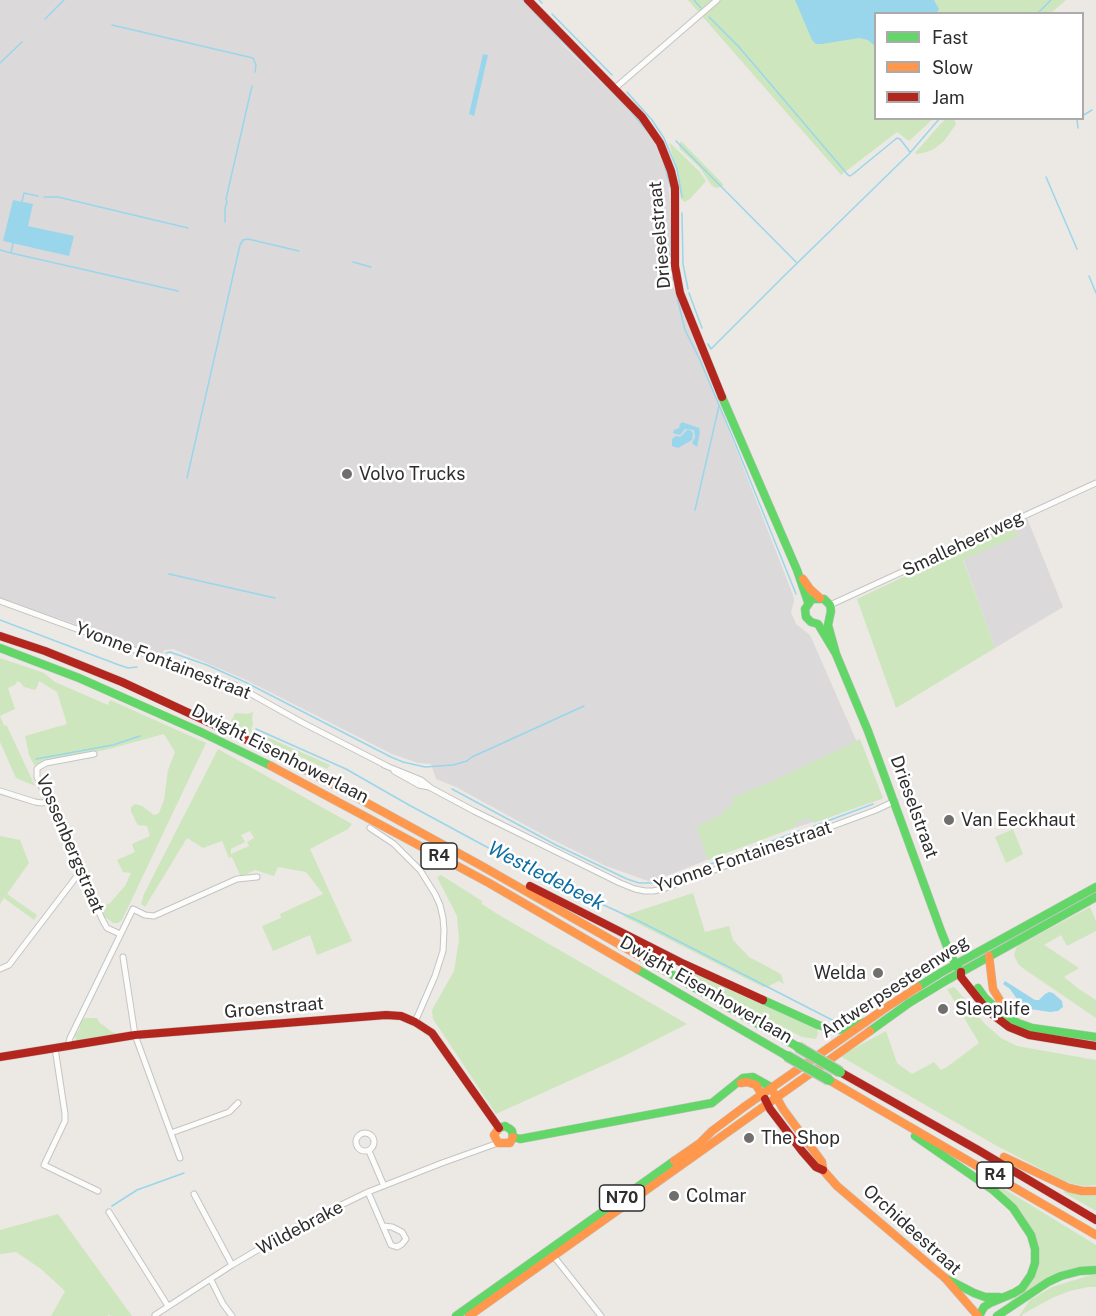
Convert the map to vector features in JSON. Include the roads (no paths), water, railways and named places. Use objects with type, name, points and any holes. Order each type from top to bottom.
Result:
[{"type":"main road","name":"Drieselstraat","points":[[528,0],[642,117],[651,128],[667,158],[676,204],[675,266],[680,293],[797,570],[808,602],[805,609],[806,617],[818,624],[836,654]]},
{"type":"main road","name":"Drieselstraat","points":[[797,570],[807,585],[830,605],[828,625],[836,654],[895,801],[950,954],[959,968]]},
{"type":"main road","points":[[808,602],[820,598]]},
{"type":"main road","points":[[818,624],[829,618]]},
{"type":"main road","name":"Dwight Eisenhowerlaan","points":[[0,636],[45,651],[122,682],[248,740],[336,786],[480,865],[1096,1220]]},
{"type":"main road","name":"Dwight Eisenhowerlaan","points":[[0,648],[109,691],[264,762],[489,883],[1060,1212],[1096,1235]]},
{"type":"main road","points":[[480,865],[534,888],[684,964],[818,1025],[836,1030],[865,1022]]},
{"type":"main road","name":"Antwerpsesteenweg","points":[[469,1316],[700,1143],[712,1131],[769,1096],[959,968],[989,956],[1090,897],[1096,887]]},
{"type":"main road","name":"Antwerpsesteenweg","points":[[769,1096],[865,1022],[915,989],[959,968],[1090,897]]},
{"type":"main road","points":[[989,956],[992,984],[998,998],[1004,1007],[1032,1028]]},
{"type":"main road","points":[[959,968],[1004,1015],[1018,1023],[1032,1028],[1096,1037]]},
{"type":"main road","points":[[959,968],[961,977],[982,1004],[1009,1027],[1029,1035],[1096,1046]]},
{"type":"main road","name":"Groenstraat","points":[[0,1057],[135,1035],[386,1015],[401,1016],[432,1033],[499,1128]]},
{"type":"main road","points":[[513,1137],[520,1139],[712,1103],[743,1078],[753,1077],[763,1082],[769,1096]]},
{"type":"main road","name":"Orchideestraat","points":[[769,1096],[783,1109],[837,1186],[945,1278],[978,1316]]},
{"type":"main road","points":[[893,1116],[912,1134],[993,1190],[1013,1208],[1027,1228],[1035,1249],[1032,1275],[1022,1288],[984,1307],[978,1316]]},
{"type":"main road","points":[[504,1126],[510,1129],[513,1137],[507,1144],[498,1143],[494,1135],[499,1128],[504,1126]]},
{"type":"main road","points":[[978,1150],[1002,1156],[1069,1188],[1096,1191]]},
{"type":"main road","name":"Antwerpsesteenweg","points":[[456,1316],[552,1253]]},
{"type":"main road","points":[[997,1316],[1033,1291],[1061,1276],[1096,1270]]},
{"type":"main road","points":[[945,1278],[985,1297],[1002,1297]]},
{"type":"main road","points":[[1011,1316],[1020,1301]]},
{"type":"street","points":[[615,89],[717,0]]},
{"type":"street","name":"Smalleheerweg","points":[[830,605],[1096,483]]},
{"type":"street","name":"Yvonne Fontainestraat","points":[[0,601],[235,685],[384,765],[421,780],[431,788],[620,884],[635,889],[645,891],[663,889],[895,801]]},
{"type":"street","name":"Vossenbergstraat","points":[[94,754],[45,763],[39,767],[37,777],[107,928],[120,933]]},
{"type":"street","points":[[0,791],[36,802],[48,801]]},
{"type":"street","points":[[370,828],[394,844],[420,870],[440,905],[444,930],[443,951],[415,1022]]},
{"type":"street","points":[[0,969],[9,965],[80,872]]},
{"type":"street","points":[[68,1046],[133,909],[145,915],[154,916],[237,879],[257,877]]},
{"type":"street","points":[[123,957],[135,1035],[180,1158]]},
{"type":"street","points":[[55,1048],[65,1121],[44,1165],[98,1191]]},
{"type":"street","points":[[171,1133],[229,1112],[238,1103]]},
{"type":"street","name":"Wildebrake","points":[[155,1315],[298,1226],[368,1192],[498,1143]]},
{"type":"street","points":[[369,1151],[384,1186]]},
{"type":"street","points":[[368,1192],[391,1245],[397,1247],[406,1239],[402,1232],[383,1226]]},
{"type":"street","points":[[194,1194],[232,1265]]},
{"type":"street","points":[[109,1212],[168,1306]]},
{"type":"street","points":[[552,1253],[602,1316]]},
{"type":"street","points":[[211,1280],[232,1316]]},
{"type":"water","points":[[795,0],[934,0],[939,9],[938,12],[874,12],[874,45],[868,40],[859,38],[822,44],[816,44],[812,40]]},
{"type":"water","points":[[483,54],[488,55],[474,116],[469,114]]},
{"type":"water","points":[[13,200],[33,204],[28,226],[74,236],[69,256],[3,241]]},
{"type":"water","points":[[682,422],[699,428],[697,447],[692,443],[695,437],[694,430],[685,429],[680,435],[673,433]]},
{"type":"water","points":[[687,430],[693,433],[692,440],[678,448],[672,446],[672,439],[676,436],[680,437]]},
{"type":"water","points":[[1005,981],[1035,1000],[1039,1000],[1049,992],[1053,993],[1062,1001],[1063,1007],[1058,1011],[1050,1012],[1023,1008],[1010,989],[1003,984]]},
{"type":"waterway","points":[[45,19],[64,0]]},
{"type":"waterway","points":[[523,0],[630,110],[646,130]]},
{"type":"waterway","points":[[539,0],[542,3]]},
{"type":"waterway","points":[[694,0],[701,8]]},
{"type":"waterway","points":[[1039,12],[1051,0]]},
{"type":"waterway","points":[[552,14],[612,75]]},
{"type":"waterway","points":[[709,17],[739,47],[848,175],[853,174],[897,138],[910,152]]},
{"type":"waterway","points":[[112,25],[253,58],[256,65],[255,72]]},
{"type":"waterway","points":[[0,63],[22,42]]},
{"type":"waterway","points":[[225,222],[226,199],[252,86]]},
{"type":"waterway","points":[[627,92],[652,120],[664,138],[677,169],[682,197]]},
{"type":"waterway","points":[[1084,115],[1092,110]]},
{"type":"waterway","points":[[708,344],[711,349],[909,154],[938,120]]},
{"type":"waterway","points":[[1077,120],[1078,128]]},
{"type":"waterway","points":[[676,141],[796,262]]},
{"type":"waterway","points":[[663,160],[672,193]]},
{"type":"waterway","points":[[1046,177],[1077,249]]},
{"type":"waterway","points":[[22,202],[24,193],[38,196]]},
{"type":"waterway","points":[[44,197],[58,197],[188,228]]},
{"type":"waterway","points":[[672,206],[670,254],[673,280]]},
{"type":"waterway","points":[[682,213],[683,264],[688,289]]},
{"type":"waterway","points":[[187,478],[240,245],[243,240],[248,239],[299,251]]},
{"type":"waterway","points":[[13,243],[11,253],[178,291]]},
{"type":"waterway","points":[[0,250],[11,253]]},
{"type":"waterway","points":[[353,262],[371,267]]},
{"type":"waterway","points":[[1089,276],[1096,293]]},
{"type":"waterway","points":[[689,293],[702,328]]},
{"type":"waterway","name":"Westledebeek","points":[[677,297],[685,330],[733,438],[796,594]]},
{"type":"waterway","points":[[695,510],[719,406]]},
{"type":"waterway","points":[[169,574],[275,598]]},
{"type":"waterway","points":[[0,620],[119,665],[128,668],[137,667]]},
{"type":"waterway","name":"Westledebeek","points":[[166,653],[170,652],[207,665],[391,757],[425,767],[453,765],[467,761],[584,706]]},
{"type":"waterway","name":"Westledebeek","points":[[256,729],[346,769],[546,879],[641,922],[836,1022]]},
{"type":"waterway","points":[[36,759],[113,745],[140,736]]},
{"type":"waterway","points":[[452,789],[556,845],[639,883],[667,881],[698,868]]},
{"type":"waterway","points":[[814,826],[873,804]]},
{"type":"waterway","points":[[708,865],[799,831]]},
{"type":"waterway","points":[[112,1206],[137,1190],[184,1173]]},
{"type":"place","name":"Volvo Trucks","points":[[347,474]]},
{"type":"place","name":"Van Eeckhaut","points":[[949,820]]},
{"type":"place","name":"Welda","points":[[878,973]]},
{"type":"place","name":"Sleeplife","points":[[943,1009]]},
{"type":"place","name":"The Shop","points":[[749,1138]]},
{"type":"place","name":"Colmar","points":[[674,1196]]}]
